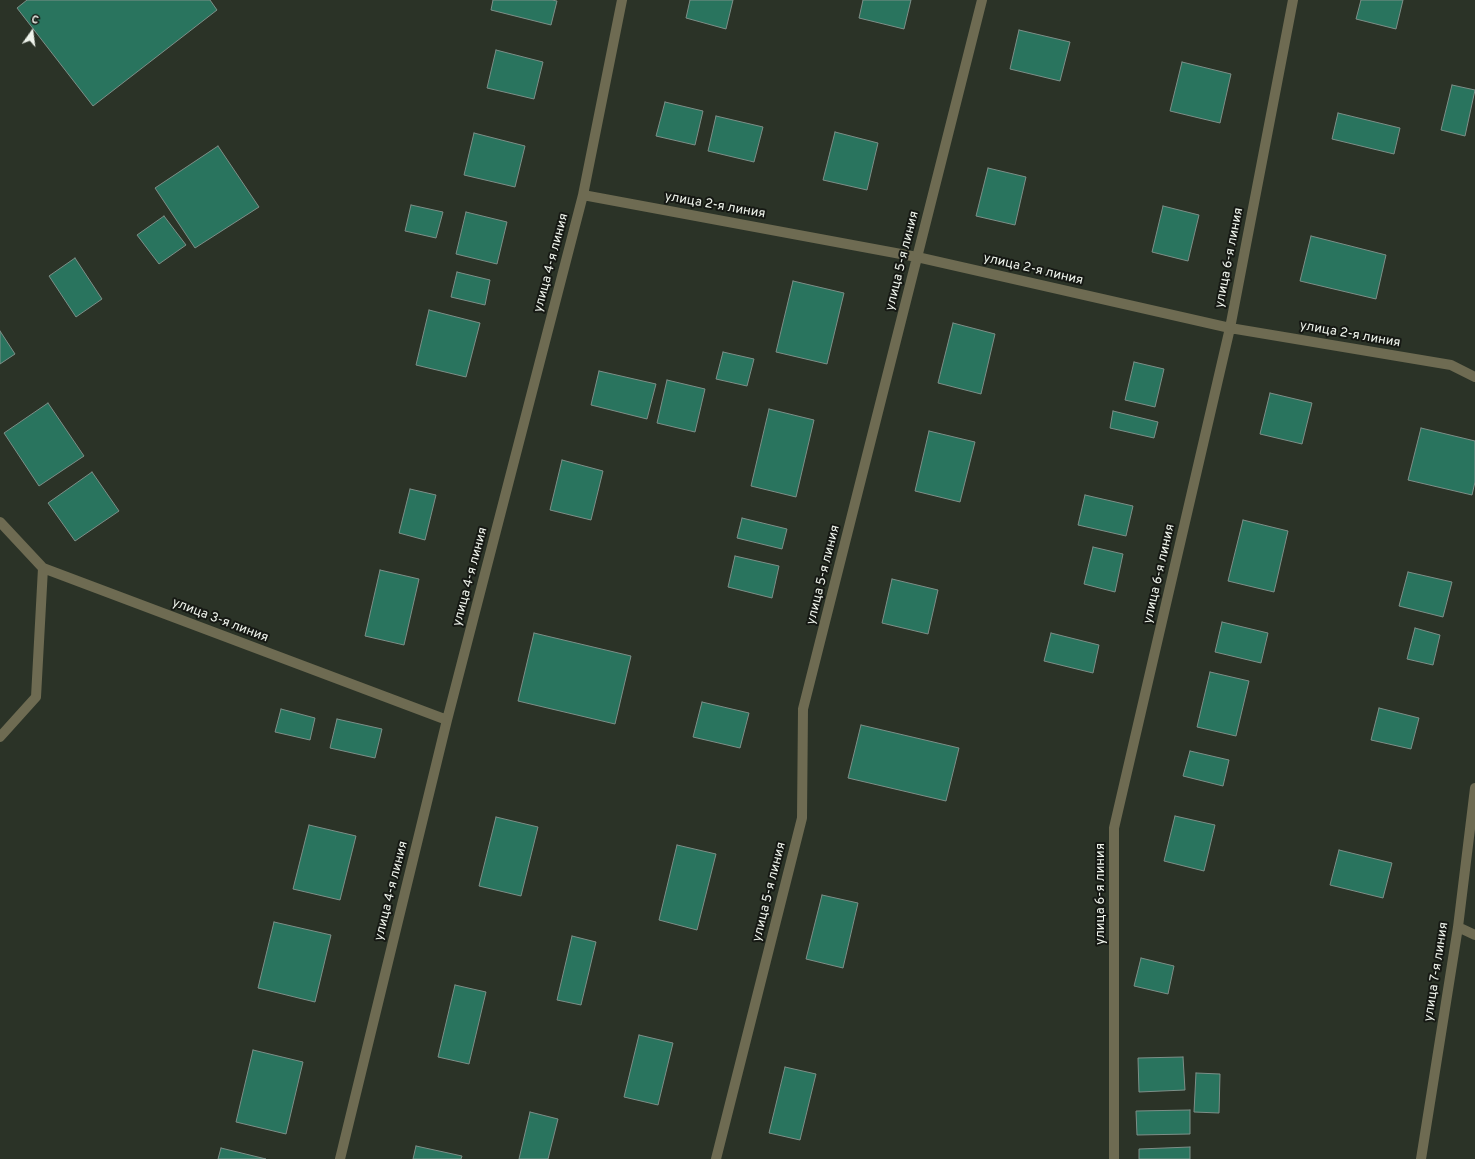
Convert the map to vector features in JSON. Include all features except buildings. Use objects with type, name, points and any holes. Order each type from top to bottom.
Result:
[{"type":"street","name":"улица 4-я линия","points":[[340,1159],[447,720],[583,195],[622,0]]},
{"type":"street","name":"улица 5-я линия","points":[[716,1159],[802,818],[803,709],[982,0]]},
{"type":"street","name":"улица 6-я линия","points":[[1114,1159],[1114,828],[1230,328],[1293,0]]},
{"type":"street","name":"улица 2-я линия","points":[[583,195],[917,257],[1230,328],[1451,365],[1475,377]]},
{"type":"street","name":"улица 3-я линия","points":[[0,522],[43,568],[447,720]]},
{"type":"street","points":[[0,737],[36,697],[43,568]]},
{"type":"street","name":"улица 7-я линия","points":[[1421,1159],[1458,927],[1475,788]]},
{"type":"street","points":[[1458,927],[1475,935]]}]
